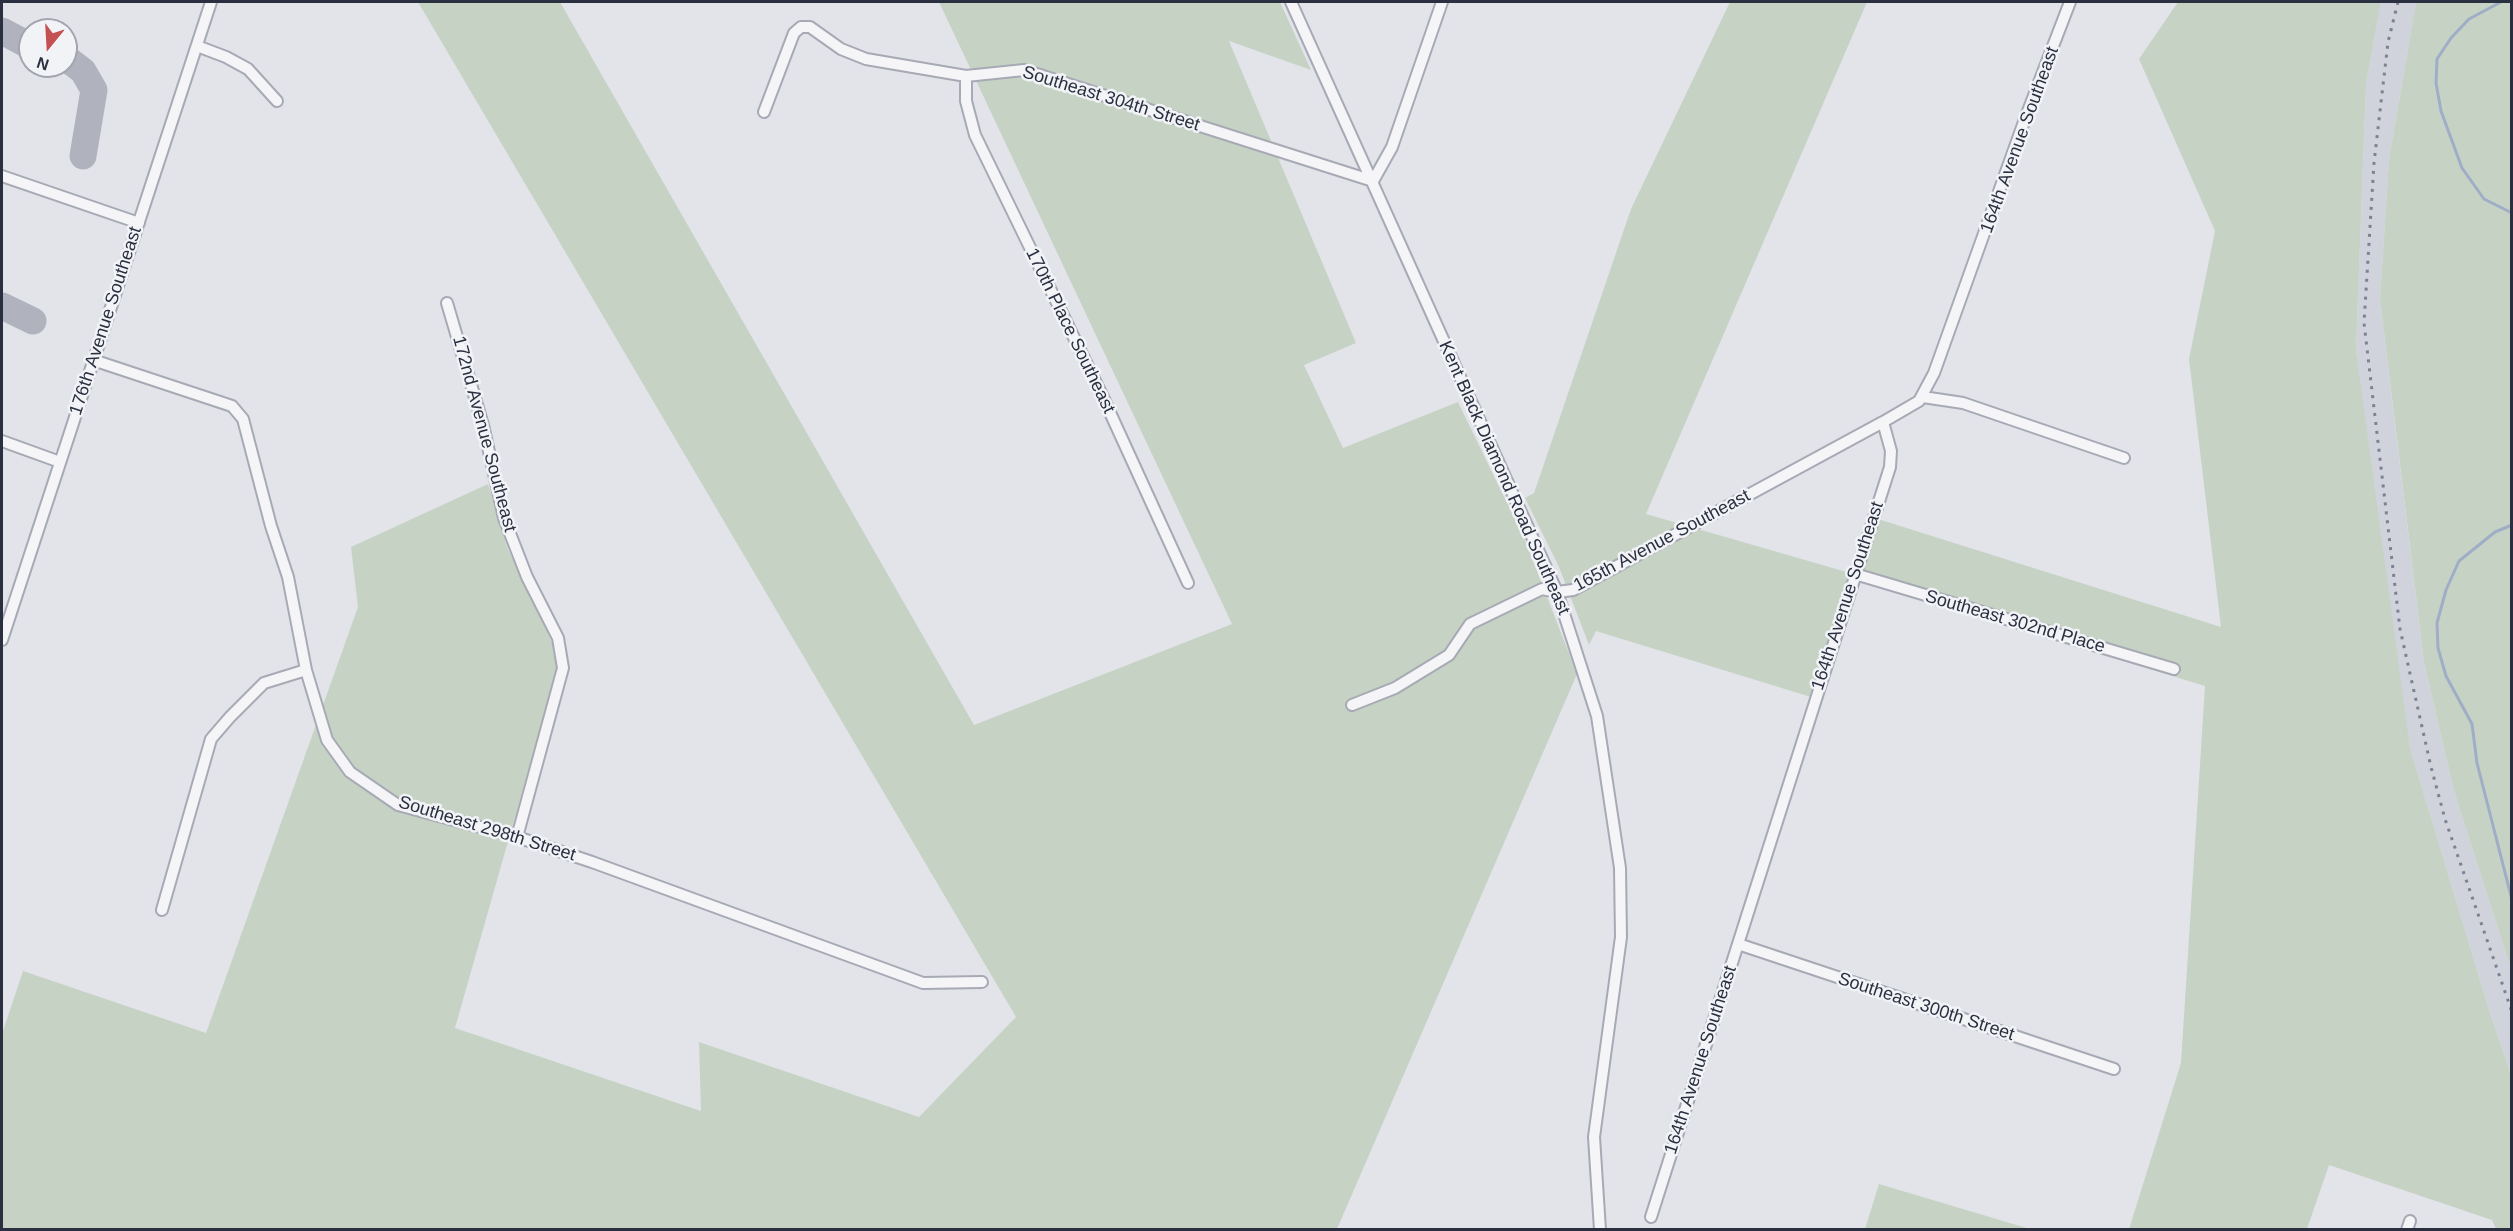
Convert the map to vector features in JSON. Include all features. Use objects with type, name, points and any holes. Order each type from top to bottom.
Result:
[{"type":"street","name":"176th Avenue Southeast","points":[[2,640],[211,2]]},
{"type":"street","name":"Kent Black Diamond Road Southeast","points":[[1291,2],[1557,592],[1597,716],[1620,868],[1621,937],[1594,1137],[1600,1230]]},
{"type":"street","points":[[1373,181],[1392,147],[1442,2]]},
{"type":"street","name":"164th Avenue Southeast","points":[[1923,397],[1946,344],[2025,119],[2070,2]]},
{"type":"street","name":"Southeast 304th Street","points":[[764,112],[794,33],[801,27],[810,27],[841,49],[867,59],[966,76],[1024,70],[1373,181]]},
{"type":"street","points":[[197,46],[226,57],[248,69],[277,101]]},
{"type":"street","name":"170th Place Southeast","points":[[966,76],[966,101],[975,135],[1102,395],[1188,583]]},
{"type":"street","points":[[2,176],[139,223]]},
{"type":"street","name":"172nd Avenue Southeast","points":[[447,303],[483,425],[504,518],[527,577],[558,638],[563,668],[517,837]]},
{"type":"street","name":"Southeast 298th Street","points":[[93,360],[232,406],[243,419],[271,526],[288,577],[306,670],[327,740],[350,772],[398,805],[517,837],[592,862],[923,983],[982,982]]},
{"type":"street","points":[[1883,422],[1923,397],[1963,403],[2124,458]]},
{"type":"street","name":"164th Avenue Southeast","points":[[1651,1217],[1890,467],[1891,450],[1883,422]]},
{"type":"street","name":"165th Avenue Southeast","points":[[1352,705],[1395,688],[1449,655],[1470,624],[1542,589],[1557,592],[1573,590],[1883,422]]},
{"type":"street","points":[[2,441],[60,462]]},
{"type":"street","name":"Southeast 302nd Place","points":[[1855,574],[2174,669]]},
{"type":"street","points":[[162,910],[211,739],[264,683],[306,670]]},
{"type":"street","name":"Southeast 300th Street","points":[[1738,944],[2114,1069]]},
{"type":"shaded area","points":[[2381,2],[2416,2],[2389,160],[2380,299],[2397,442],[2424,662],[2454,791],[2511,969],[2511,1075],[2489,1010],[2410,748],[2373,536],[2356,350],[2366,84]]},
{"type":"green space","points":[[418,2],[560,2],[974,725],[1232,624],[939,2],[1280,2],[1311,70],[1229,41],[1356,343],[1304,365],[1343,448],[1458,402],[1525,540],[1577,674],[1337,1229],[2,1230],[2,1034],[23,971],[206,1033],[358,607],[351,547],[488,484],[507,547],[556,651],[557,669],[455,1028],[701,1111],[699,1042],[919,1117],[1016,1017]]},
{"type":"green space","points":[[1730,2],[1867,2],[1646,514],[1850,573],[1811,697],[1596,631],[1589,645],[1559,567],[1525,498],[1534,493],[1631,209]]},
{"type":"green space","points":[[2178,2],[2381,2],[2366,84],[2356,350],[2410,748],[2489,1010],[2511,1075],[2511,1229],[2496,1229],[2492,1220],[2329,1165],[2307,1229],[2129,1229],[2181,1063],[2205,686],[1858,580],[1878,519],[2221,627],[2189,359],[2215,231],[2139,59]]},
{"type":"green space","points":[[2416,2],[2511,2],[2511,969],[2454,791],[2424,662],[2380,299],[2389,160]]},
{"type":"green space","points":[[1879,1184],[2030,1229],[1865,1229]]},
{"type":"waterway","points":[[2501,2],[2469,19],[2451,38],[2437,59],[2436,83],[2441,111],[2462,168],[2484,199],[2512,213]]},
{"type":"waterway","points":[[2512,525],[2495,532],[2459,561],[2446,590],[2437,623],[2438,648],[2446,676],[2472,724],[2477,763],[2512,900]]},
{"type":"taxiway","points":[[2,31],[18,40]]},
{"type":"taxiway","points":[[78,67],[83,71],[94,90],[83,156]]},
{"type":"taxiway","points":[[2,306],[33,321]]},
{"type":"railway","points":[[2398,2],[2388,42],[2374,163],[2364,323],[2400,629],[2445,819],[2512,1012]]}]
